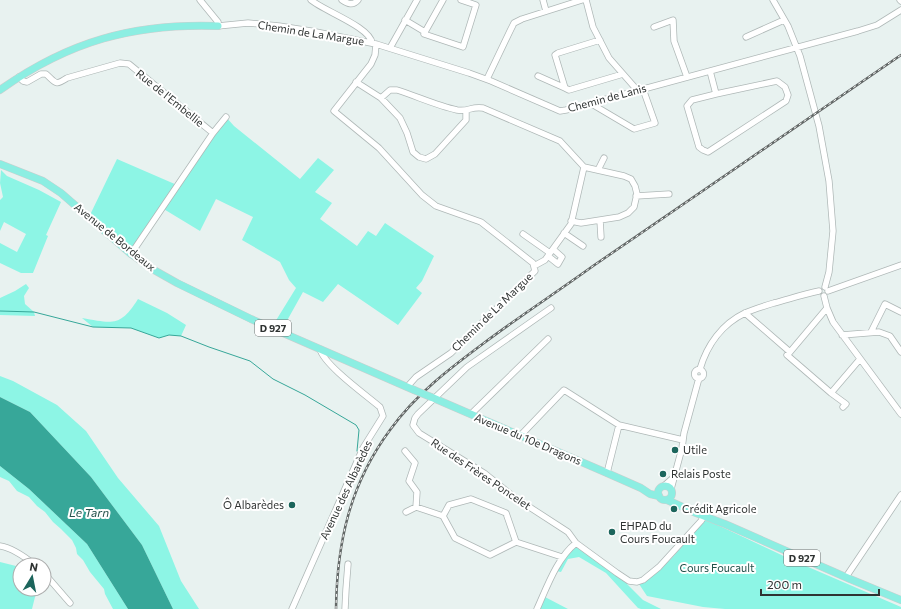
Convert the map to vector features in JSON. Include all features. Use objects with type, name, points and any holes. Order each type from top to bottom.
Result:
[{"type":"main road","points":[[0,90],[37,66],[66,52],[113,36],[138,30],[161,27],[184,25],[218,26]]},
{"type":"main road","name":"Avenue de Bordeaux","points":[[0,164],[43,181],[61,193],[131,254],[154,270],[194,292],[410,388]]},
{"type":"main road","name":"Avenue du 10e Dragons","points":[[410,388],[648,492],[666,492]]},
{"type":"main road","name":"D 927","points":[[666,492],[680,503],[704,516],[901,600]]},
{"type":"street","points":[[200,0],[218,22],[218,26]]},
{"type":"street","points":[[312,0],[320,7],[355,26],[370,38],[374,44]]},
{"type":"street","points":[[342,0],[347,4],[352,4],[358,0]]},
{"type":"street","points":[[390,48],[417,0]]},
{"type":"street","points":[[425,32],[443,0]]},
{"type":"street","points":[[405,20],[425,32],[424,34],[463,47],[476,5],[461,0]]},
{"type":"street","points":[[543,0],[546,11]]},
{"type":"street","points":[[487,79],[514,23],[522,19],[582,0]]},
{"type":"street","points":[[586,0],[593,27],[609,58],[623,74],[641,90],[655,123],[634,129],[590,103]]},
{"type":"street","points":[[773,0],[798,48],[814,108],[829,182],[833,229],[826,289],[828,294],[824,296]]},
{"type":"street","name":"Chemin de Lanis","points":[[374,44],[487,79],[560,111],[872,27],[883,22],[901,10]]},
{"type":"street","points":[[654,26],[672,20],[674,41],[688,77]]},
{"type":"street","points":[[746,37],[784,20]]},
{"type":"street","name":"Chemin de La Margue","points":[[218,26],[248,24],[279,26],[374,44],[374,58],[334,111],[380,148],[422,195],[436,206],[480,222],[533,262],[535,271],[459,346],[443,360],[416,377],[410,388]]},
{"type":"street","points":[[564,88],[555,55],[600,40]]},
{"type":"street","name":"Rue de l'Embellie","points":[[19,77],[23,81],[28,82],[41,74],[46,74],[57,83],[67,78],[120,63],[129,64],[214,133]]},
{"type":"street","points":[[710,71],[716,94]]},
{"type":"street","points":[[538,76],[570,90],[623,74]]},
{"type":"street","points":[[777,81],[784,87],[788,95],[786,101],[708,152],[699,147],[688,106],[692,100],[716,94],[777,81]]},
{"type":"street","points":[[356,82],[381,98],[400,118],[413,152],[419,157],[426,159],[435,154],[466,120],[466,111]]},
{"type":"street","points":[[381,98],[390,90],[398,90],[455,109],[466,111],[475,106],[483,108],[560,141],[584,167],[631,179],[635,186],[636,196],[634,207],[628,213],[619,217],[581,223],[572,221]]},
{"type":"street","points":[[131,254],[226,117]]},
{"type":"street","points":[[598,170],[604,158]]},
{"type":"street","points":[[534,266],[545,260],[572,221],[584,167]]},
{"type":"street","points":[[636,196],[668,194]]},
{"type":"street","points":[[600,220],[601,236]]},
{"type":"street","points":[[564,233],[583,246]]},
{"type":"street","points":[[523,234],[550,253]]},
{"type":"street","points":[[666,492],[674,476],[699,378],[702,378],[704,374],[700,369],[705,354],[712,342],[732,320],[745,313],[800,295],[819,291],[820,288],[826,289],[901,265]]},
{"type":"street","points":[[819,291],[820,295],[824,296],[833,322],[901,414]]},
{"type":"street","points":[[871,332],[885,304],[901,312]]},
{"type":"street","points":[[433,398],[466,367],[552,308]]},
{"type":"street","points":[[827,308],[787,355],[846,404],[843,407]]},
{"type":"street","points":[[745,313],[790,352]]},
{"type":"street","points":[[842,335],[880,332],[890,336],[901,352]]},
{"type":"street","points":[[471,414],[548,339]]},
{"type":"street","name":"Avenue des Albarèdes","points":[[292,609],[363,448],[383,416],[380,407],[330,365],[322,356],[320,349]]},
{"type":"street","points":[[831,393],[860,360]]},
{"type":"street","points":[[520,436],[564,390],[620,425],[683,440]]},
{"type":"street","name":"Rue des Frères Poncelet","points":[[433,398],[415,418],[413,425],[419,433],[484,473],[514,497],[568,532],[576,544]]},
{"type":"street","points":[[607,473],[620,425]]},
{"type":"street","points":[[405,451],[415,463],[410,481],[417,492],[416,507]]},
{"type":"street","points":[[846,577],[901,495]]},
{"type":"street","points":[[443,516],[449,505],[471,499],[506,513],[516,542]]},
{"type":"street","points":[[406,512],[416,507],[443,516],[455,538],[490,555],[516,542],[562,557]]},
{"type":"street","points":[[537,609],[562,557],[576,544],[616,573],[629,580],[637,582],[643,580],[659,567],[704,516]]},
{"type":"street","points":[[0,546],[13,550],[25,557]]},
{"type":"street","points":[[346,609],[348,564]]},
{"type":"street","points":[[52,582],[70,603]]},
{"type":"green space","points":[[226,117],[234,126],[300,179],[318,158],[334,170],[315,192],[332,203],[320,219],[357,246],[368,231],[376,236],[385,223],[434,256],[422,281],[416,288],[422,293],[398,325],[338,284],[323,302],[303,292],[284,326],[275,322],[296,288],[289,280],[280,262],[242,240],[253,217],[216,199],[200,231],[162,208],[131,254],[89,217],[117,159],[177,185]]},
{"type":"green space","points":[[1,170],[7,176],[39,190],[61,202],[46,235],[48,236],[33,273],[21,273],[0,263],[0,243],[17,252],[26,234],[4,222],[0,231],[0,200],[3,197],[0,183]]},
{"type":"green space","points":[[26,284],[29,288],[24,296],[25,304],[34,312],[35,316],[0,315],[0,298]]},
{"type":"green space","points":[[138,299],[167,313],[186,325],[181,336],[169,335],[159,338],[131,328],[93,327],[82,318],[108,322],[120,319],[126,315]]},
{"type":"green space","points":[[0,376],[13,381],[57,405],[86,431],[118,478],[159,526],[181,581],[199,609],[173,609],[142,545],[91,477],[30,412],[0,397]]},
{"type":"green space","points":[[0,466],[29,489],[87,544],[128,609],[113,609],[104,589],[77,554],[72,540],[29,497],[17,491],[9,481],[0,477]]},
{"type":"green space","name":"Cours Foucault","points":[[705,519],[792,560],[901,607],[901,609],[725,609],[703,607],[647,596],[639,584],[658,571]]},
{"type":"green space","points":[[576,543],[629,581],[627,584],[643,600],[661,609],[638,608],[606,573],[579,557],[568,559],[561,572],[556,571]]},
{"type":"green space","points":[[0,562],[12,565],[12,597],[35,597],[32,609],[0,609]]},
{"type":"green space","points":[[545,597],[568,609],[537,609]]},
{"type":"water","name":"Le Tarn","points":[[0,397],[30,412],[91,477],[142,545],[173,609],[128,609],[87,544],[29,489],[0,466]]},
{"type":"waterway","points":[[0,311],[34,312],[93,327],[131,328],[159,338],[169,335],[181,336],[250,361],[273,379],[305,395],[356,425],[359,430],[357,451]]},
{"type":"railway","points":[[336,609],[339,560],[348,515],[356,493],[376,450],[400,417],[422,394],[458,362],[511,323],[901,55]]},
{"type":"place","name":"Utile","points":[[675,450]]},
{"type":"place","name":"Relais Poste","points":[[663,474]]},
{"type":"place","name":"Ô Albarèdes","points":[[292,505]]},
{"type":"place","name":"Crédit Agricole","points":[[674,509]]},
{"type":"place","name":"EHPAD du Cours Foucault","points":[[612,532]]}]
